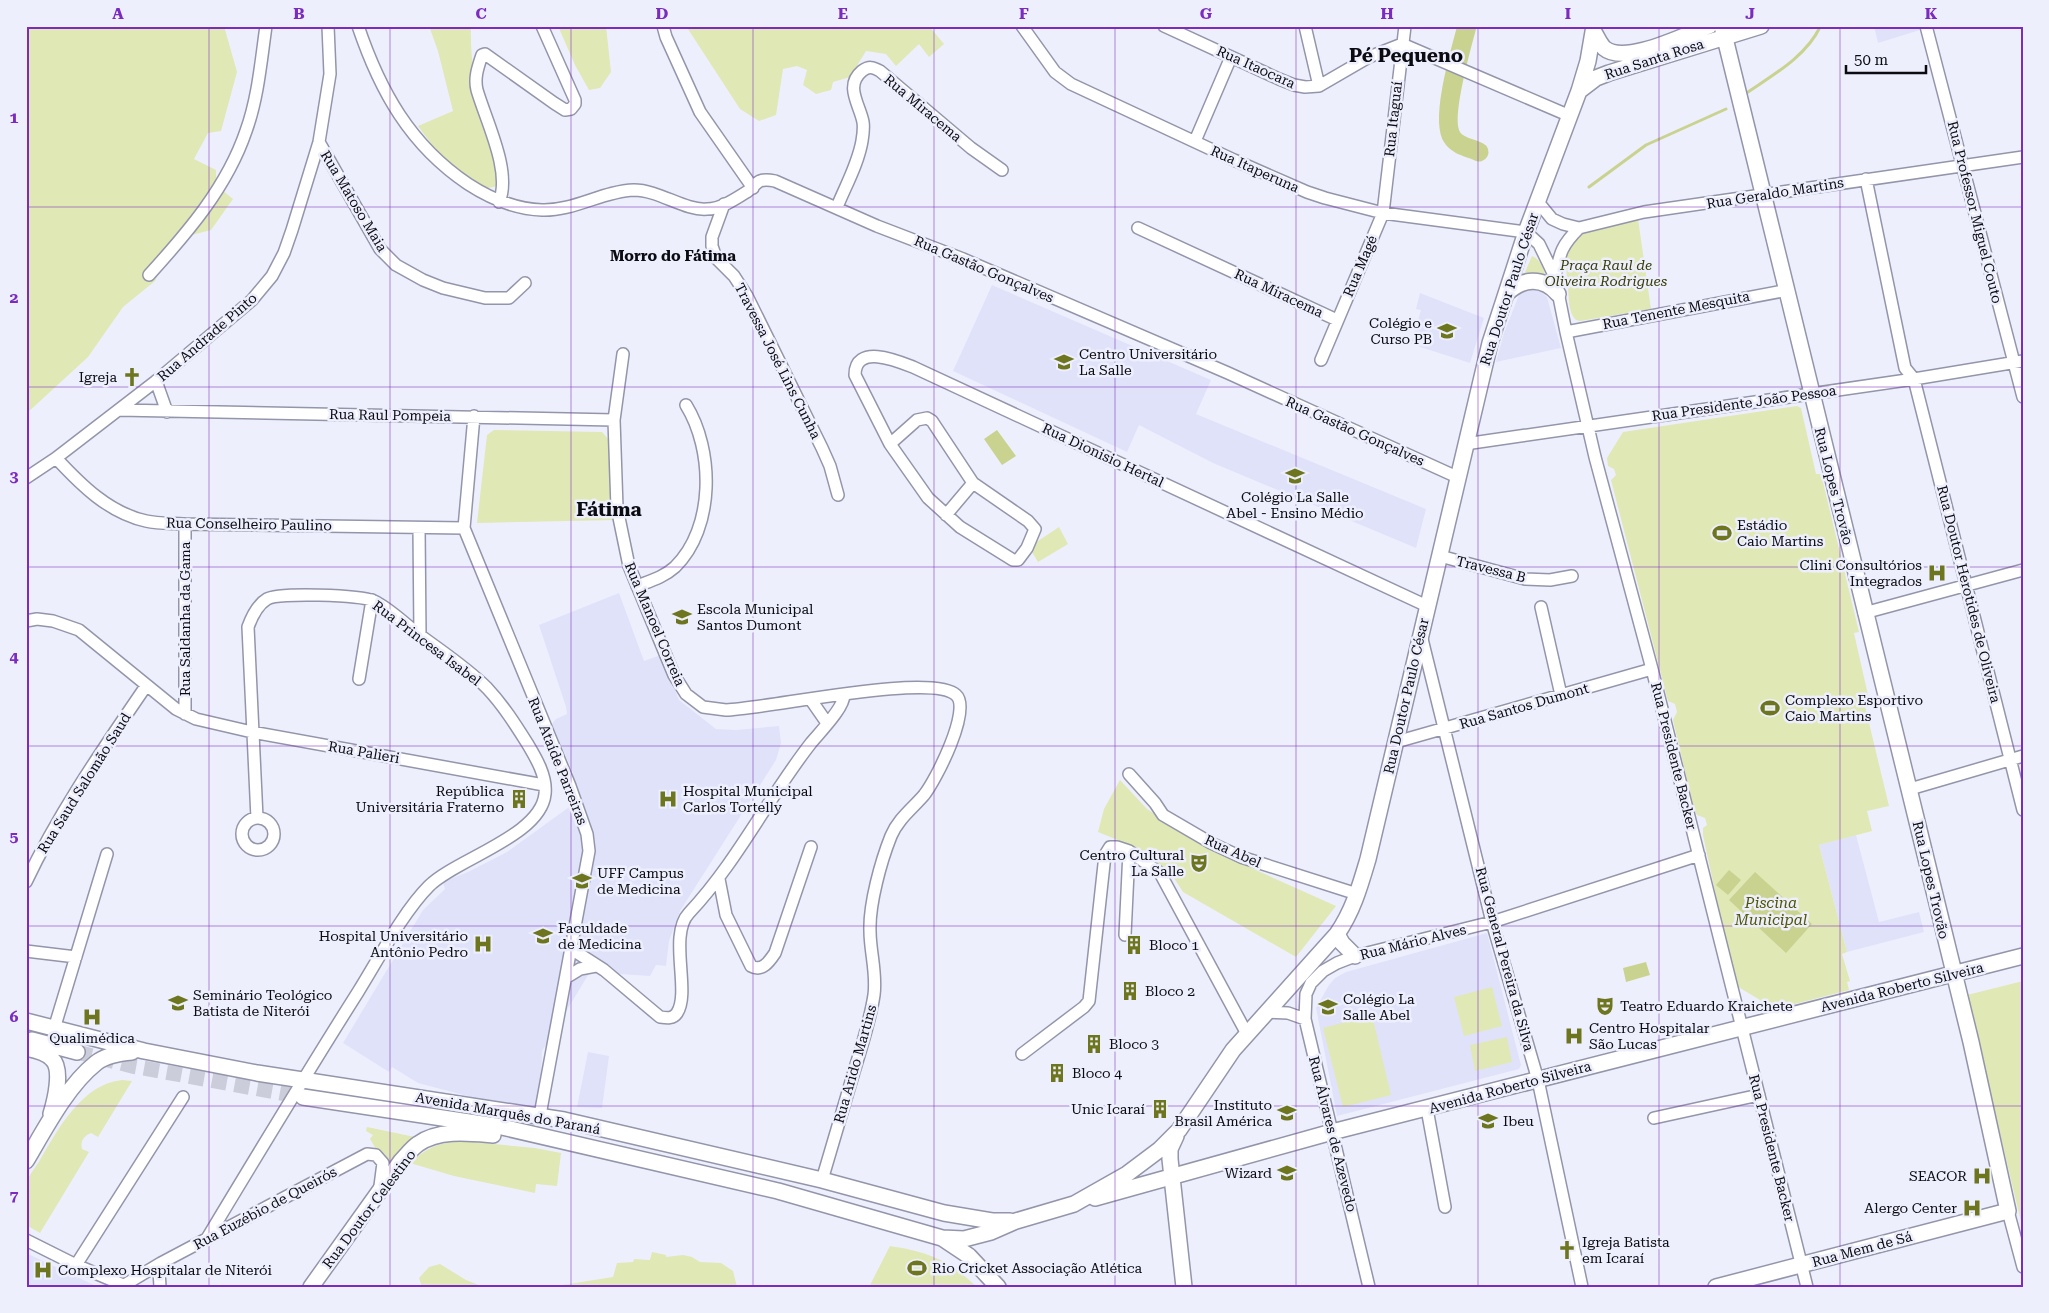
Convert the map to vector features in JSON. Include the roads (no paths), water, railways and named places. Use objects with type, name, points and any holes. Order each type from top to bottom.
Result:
[{"type":"main road","name":"Rua Santa Rosa","points":[[1580,91],[1596,78],[1670,46],[1709,26]]},
{"type":"main road","name":"Rua Santa Rosa","points":[[1594,29],[1604,48],[1616,54],[1625,54],[1670,46],[1723,32],[1761,26]]},
{"type":"main road","name":"Rua Doutor Paulo César","points":[[1016,1221],[1074,1204],[1127,1174],[1164,1146],[1179,1130],[1233,1050],[1337,934],[1351,912],[1368,859],[1483,367],[1526,232],[1580,91],[1594,29]]},
{"type":"main road","name":"Rua Lopes Trovão","points":[[1723,32],[1788,290],[1864,613],[1910,790],[2008,1211]]},
{"type":"main road","points":[[1506,294],[1514,286],[1536,281],[1548,285],[1558,294]]},
{"type":"main road","points":[[1337,934],[1342,943],[1356,956]]},
{"type":"main road","name":"Avenida Roberto Silveira","points":[[1074,1204],[1332,1132],[1427,1109],[1742,1026],[2023,956]]},
{"type":"main road","name":"Avenida Marquês do Paraná","points":[[26,1021],[144,1051],[303,1080],[540,1116],[822,1180],[944,1213],[992,1221],[1016,1221]]},
{"type":"main road","points":[[26,1038],[76,1052]]},
{"type":"main road","points":[[26,1048],[46,1054],[54,1060],[57,1070],[54,1104],[46,1127]]},
{"type":"main road","points":[[26,1161],[72,1088],[97,1062],[114,1055],[144,1051]]},
{"type":"main road","name":"Avenida Marquês do Paraná","points":[[303,1097],[502,1127],[778,1191],[942,1238],[969,1256],[998,1287]]},
{"type":"main road","points":[[1179,1130],[1170,1149],[1184,1287]]},
{"type":"main road","name":"Rua Doutor Celestino","points":[[311,1287],[401,1160],[424,1140],[460,1133],[564,1142]]},
{"type":"main road","name":"Rua Mem de Sá","points":[[1716,1287],[2008,1211]]},
{"type":"main road","points":[[942,1238],[964,1239],[991,1232],[1016,1221]]},
{"type":"street","points":[[149,275],[199,218],[214,197],[242,142],[256,89],[266,26]]},
{"type":"street","name":"Rua Andrade Pinto","points":[[26,478],[56,458],[156,381],[252,300],[272,276],[284,253],[319,142],[330,74],[328,26]]},
{"type":"street","name":"Rua Gastão Gonçalves","points":[[358,26],[376,76],[412,133],[426,150],[453,174],[499,202],[533,209],[560,209],[620,192],[637,190],[702,209],[724,204],[753,188],[759,181],[767,179],[775,181],[877,226],[963,259],[1228,373],[1457,477]]},
{"type":"street","points":[[499,202],[503,194],[503,174],[475,82],[482,55],[485,54],[565,110],[571,109],[575,104],[575,100],[542,26]]},
{"type":"street","points":[[663,26],[666,38],[700,112],[753,188]]},
{"type":"street","name":"Rua Itaperuna","points":[[1022,26],[1060,77],[1307,192],[1383,213],[1526,232]]},
{"type":"street","name":"Rua Itaocara","points":[[1164,26],[1294,85],[1305,87],[1319,86]]},
{"type":"street","points":[[1305,26],[1319,86],[1369,57],[1402,44],[1570,116]]},
{"type":"street","name":"Rua Itaguaí","points":[[1383,213],[1405,26]]},
{"type":"street","name":"Rua Professor Miguel Couto","points":[[1926,26],[2018,362],[2023,397]]},
{"type":"street","points":[[1194,141],[1231,57]]},
{"type":"street","name":"Rua Miracema","points":[[837,207],[859,156],[863,122],[853,90],[857,78],[867,68],[873,67],[880,71],[965,144],[1002,170]]},
{"type":"street","name":"Rua Matoso Maia","points":[[319,142],[380,248],[396,265],[432,284],[485,298],[509,298],[525,283]]},
{"type":"street","name":"Rua Geraldo Martins","points":[[1538,202],[1552,220],[1579,228],[1644,212],[1964,164],[2023,157]]},
{"type":"street","name":"Rua Doutor Herotides de Oliveira","points":[[1866,179],[1905,368],[1914,379],[2023,810]]},
{"type":"street","name":"Travessa José Lins Cunha","points":[[724,204],[712,237],[714,252],[746,296],[822,448],[830,466],[838,495]]},
{"type":"street","name":"Rua Magé","points":[[1321,360],[1383,213]]},
{"type":"street","name":"Rua Miracema","points":[[1138,228],[1337,320]]},
{"type":"street","points":[[1555,277],[1565,242],[1579,228]]},
{"type":"street","name":"Rua Presidente Backer","points":[[1526,232],[1539,244],[1555,277],[1588,425],[1652,669],[1806,1287]]},
{"type":"street","name":"Rua Tenente Mesquita","points":[[1566,332],[1661,312],[1788,290]]},
{"type":"street","name":"Rua Manoel Correia","points":[[623,354],[614,420],[618,517],[629,566],[674,674],[686,694],[692,701],[709,708],[726,710],[811,700],[844,694]]},
{"type":"street","name":"Rua Dionisio Hertal","points":[[890,444],[917,420],[927,418],[932,421],[973,483],[1028,521],[1035,529],[1030,542],[1018,560],[1013,560],[960,527],[928,498],[890,444],[855,375],[855,369],[860,361],[872,357],[892,358],[913,367],[1427,606]]},
{"type":"street","name":"Rua Presidente João Pessoa","points":[[1465,444],[1914,379],[2018,362]]},
{"type":"street","points":[[156,381],[167,412]]},
{"type":"street","points":[[637,586],[656,579],[676,566],[701,526],[706,499],[703,455],[693,416],[686,405]]},
{"type":"street","name":"Rua Raul Pompeia","points":[[120,410],[614,420]]},
{"type":"street","name":"Rua Ataíde Parreiras","points":[[474,416],[464,528],[570,786],[587,834],[589,851],[540,1116]]},
{"type":"street","name":"Rua Conselheiro Paulino","points":[[56,458],[74,478],[94,495],[121,513],[148,522],[464,528]]},
{"type":"street","points":[[946,516],[973,483]]},
{"type":"street","name":"Rua Saldanha da Gama","points":[[185,524],[185,714]]},
{"type":"street","points":[[419,528],[420,635]]},
{"type":"street","name":"Travessa B","points":[[1440,556],[1525,579],[1550,580],[1572,576]]},
{"type":"street","points":[[1864,613],[2023,570]]},
{"type":"street","name":"Rua Princesa Isabel","points":[[206,1240],[303,1080],[413,905],[438,878],[497,846],[525,825],[536,814],[546,792],[541,768],[533,752],[507,712],[492,694],[467,670],[372,600],[357,597],[282,595],[265,599],[252,615],[248,627],[257,818]]},
{"type":"street","points":[[359,679],[372,600]]},
{"type":"street","points":[[1540,607],[1561,695]]},
{"type":"street","name":"Rua Palieri","points":[[26,621],[37,619],[53,621],[79,630],[146,686],[185,714],[196,719],[252,732],[544,785]]},
{"type":"street","name":"Rua General Pereira da Silva","points":[[1421,634],[1446,728],[1492,922],[1538,1080],[1582,1287]]},
{"type":"street","name":"Rua Santos Dumont","points":[[1396,742],[1652,669]]},
{"type":"street","name":"Rua Saud Salomão Saud","points":[[26,882],[52,830],[97,758],[146,686]]},
{"type":"street","name":"Rua Arido Martins","points":[[822,1180],[872,1010],[875,976],[871,946],[871,911],[888,846],[898,824],[925,794],[936,775],[954,734],[960,716],[961,702],[957,695],[940,688],[870,690],[844,694]]},
{"type":"street","points":[[572,946],[576,952],[617,980],[660,1017],[672,1017],[677,1014],[680,1006],[681,988],[680,949],[686,916],[719,879],[795,764],[841,707],[844,694]]},
{"type":"street","points":[[811,700],[827,723]]},
{"type":"street","points":[[1910,790],[2023,756]]},
{"type":"street","name":"Rua Abel","points":[[1130,774],[1155,802],[1163,815],[1211,844],[1241,857],[1357,894]]},
{"type":"street","points":[[719,879],[726,915],[751,966],[756,969],[761,968],[768,963],[775,953],[811,846]]},
{"type":"street","points":[[1022,1054],[1089,1001],[1104,855],[1110,847],[1129,851],[1160,873],[1247,1034]]},
{"type":"street","points":[[1125,935],[1129,851]]},
{"type":"street","points":[[54,1029],[107,854]]},
{"type":"street","name":"Rua Mário Alves","points":[[1305,1019],[1306,994],[1311,983],[1329,966],[1356,956],[1492,922],[1699,855]]},
{"type":"street","points":[[26,951],[76,957]]},
{"type":"street","points":[[567,978],[580,969],[596,966]]},
{"type":"street","points":[[1267,1012],[1288,1013],[1305,1019]]},
{"type":"street","name":"Rua Álvares de Azevedo","points":[[1305,1019],[1369,1287]]},
{"type":"street","points":[[1654,1118],[1759,1095]]},
{"type":"street","points":[[76,1265],[183,1097]]},
{"type":"street","points":[[1427,1109],[1445,1207]]},
{"type":"street","name":"Rua Euzébio de Queirós","points":[[124,1286],[161,1263],[367,1154],[376,1155],[383,1163],[379,1190]]},
{"type":"street","points":[[226,1207],[229,1215],[240,1222]]},
{"type":"street","name":"Rua Lopes Trovão","points":[[2008,1211],[2023,1267]]},
{"type":"street","points":[[26,1240],[124,1286]]},
{"type":"street","points":[[160,1287],[159,1270],[161,1263]]},
{"type":"water","points":[[997,430],[1016,456],[1002,465],[984,439]]},
{"type":"water","points":[[1729,870],[1741,880],[1728,895],[1716,885]]},
{"type":"water","name":"Piscina Municipal","points":[[1755,872],[1812,924],[1786,953],[1729,900]]},
{"type":"water","points":[[1646,962],[1650,975],[1626,982],[1623,968]]},
{"type":"waterway","points":[[1467,26],[1456,66],[1448,115],[1449,128],[1452,137],[1457,143],[1479,152]]},
{"type":"waterway","points":[[1745,94],[1797,57],[1814,38],[1820,27]]},
{"type":"waterway","points":[[1589,187],[1646,145],[1726,109]]},
{"type":"tunnel","points":[[77,1052],[132,1066],[303,1097]]},
{"type":"place","name":"Colégio e Curso PB","points":[[1447,331]]},
{"type":"place","name":"Centro Universitário La Salle","points":[[1064,362]]},
{"type":"place","name":"Igreja","points":[[132,377]]},
{"type":"place","name":"Colégio La Salle Abel - Ensino Médio","points":[[1295,476]]},
{"type":"place","name":"Estádio Caio Martins","points":[[1722,533]]},
{"type":"place","name":"Clini Consultórios Integrados","points":[[1937,573]]},
{"type":"place","name":"Escola Municipal Santos Dumont","points":[[682,617]]},
{"type":"place","name":"Complexo Esportivo Caio Martins","points":[[1770,708]]},
{"type":"place","name":"República Universitária Fraterno","points":[[519,799]]},
{"type":"place","name":"Hospital Municipal Carlos Tortelly","points":[[668,799]]},
{"type":"place","name":"Centro Cultural La Salle","points":[[1199,863]]},
{"type":"place","name":"UFF Campus de Medicina","points":[[582,881]]},
{"type":"place","name":"Faculdade de Medicina","points":[[543,936]]},
{"type":"place","name":"Hospital Universitário Antônio Pedro","points":[[483,944]]},
{"type":"place","name":"Bloco 1","points":[[1134,945]]},
{"type":"place","name":"Bloco 2","points":[[1130,991]]},
{"type":"place","name":"Seminário Teológico Batista de Niterói","points":[[178,1003]]},
{"type":"place","name":"Teatro Eduardo Kraichete","points":[[1605,1006]]},
{"type":"place","name":"Colégio La Salle Abel","points":[[1328,1007]]},
{"type":"place","name":"Qualimédica","points":[[92,1017]]},
{"type":"place","name":"Centro Hospitalar São Lucas","points":[[1574,1036]]},
{"type":"place","name":"Bloco 3","points":[[1094,1044]]},
{"type":"place","name":"Bloco 4","points":[[1057,1073]]},
{"type":"place","name":"Unic Icaraí","points":[[1160,1109]]},
{"type":"place","name":"Instituto Brasil América","points":[[1287,1113]]},
{"type":"place","name":"Ibeu","points":[[1488,1121]]},
{"type":"place","name":"Wizard","points":[[1287,1173]]},
{"type":"place","name":"SEACOR","points":[[1982,1176]]},
{"type":"place","name":"Alergo Center","points":[[1972,1208]]},
{"type":"place","name":"Igreja Batista em Icaraí","points":[[1567,1250]]},
{"type":"place","name":"Rio Cricket Associação Atlética","points":[[917,1268]]},
{"type":"place","name":"Complexo Hospitalar de Niterói","points":[[43,1270]]},
{"type":"district","name":"Pé Pequeno","points":[[1406,55]]},
{"type":"district","name":"Morro do Fátima","points":[[673,256]]},
{"type":"district","name":"Fátima","points":[[609,509]]},
{"type":"park label","name":"Praça Raul de Oliveira Rodrigues","points":[[1606,274]]}]
